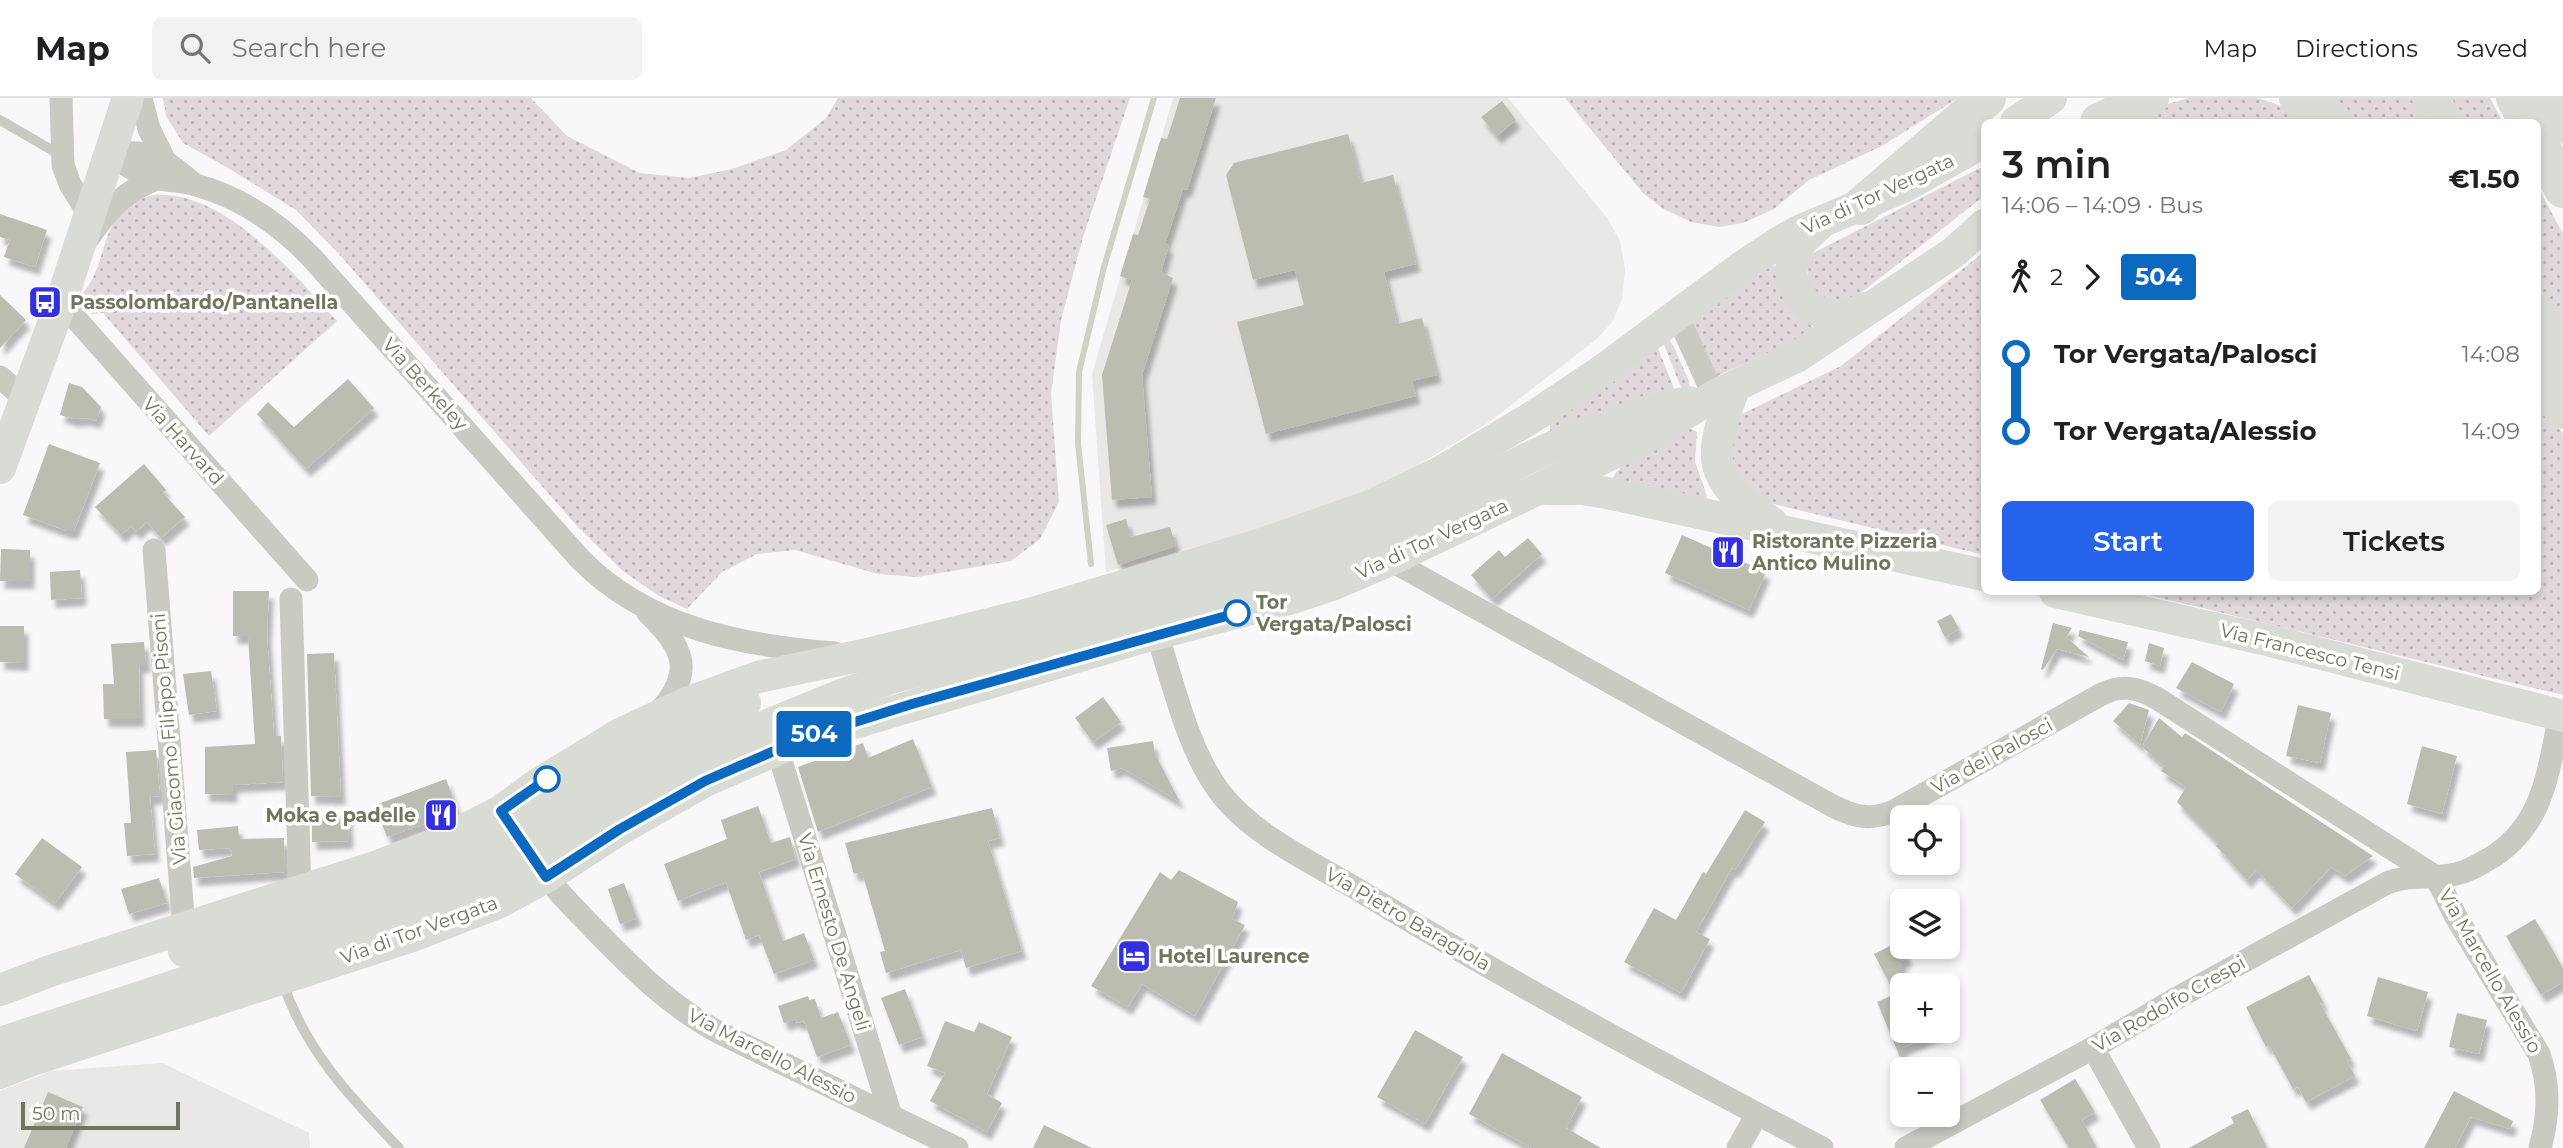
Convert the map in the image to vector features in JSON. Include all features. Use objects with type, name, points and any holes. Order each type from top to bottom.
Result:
[{"type":"highway","points":[[1848,211],[1987,98]]},
{"type":"highway","points":[[2105,119],[2150,98]]},
{"type":"highway","points":[[2298,98],[2329,119]]},
{"type":"highway","points":[[2431,98],[2442,119]]},
{"type":"highway","points":[[2515,98],[2526,119]]},
{"type":"highway","points":[[2549,98],[2563,124]]},
{"type":"highway","points":[[2541,147],[2563,188]]},
{"type":"highway","points":[[2541,319],[2563,365]]},
{"type":"highway","points":[[2541,377],[2563,410]]},
{"type":"main road","points":[[0,468],[61,302],[128,98]]},
{"type":"main road","points":[[2020,119],[2052,98]]},
{"type":"main road","points":[[2096,119],[2117,98]]},
{"type":"main road","name":"Via di Tor Vergata","points":[[0,1043],[407,909],[468,883],[515,831],[538,784],[603,744],[653,718],[758,677],[863,655],[1084,598],[1264,543],[1370,506],[1439,473],[1539,413],[1766,250],[1797,232],[1933,172],[1981,144]]},
{"type":"main road","points":[[1848,211],[1810,232],[1796,250],[1791,276],[1799,294],[1815,310],[1833,315],[1860,311],[1886,297]]},
{"type":"main road","name":"Via di Tor Vergata","points":[[0,1073],[474,913],[546,877],[646,814],[713,777],[777,748],[912,704],[1289,599],[1334,584],[1651,435],[1725,391],[1818,345],[1954,253],[1981,228]]},
{"type":"main road","points":[[1725,391],[1717,438],[1718,471],[1728,488],[1740,500],[1781,530]]},
{"type":"main road","name":"Via di Tor Vergata","points":[[0,1011],[401,882],[452,862],[515,831],[719,743],[841,695],[891,678],[1031,642],[1279,570],[1353,544],[1419,517],[1524,460],[1574,438],[1648,411],[1725,391]]},
{"type":"main road","points":[[1541,489],[1594,491],[1981,574]]},
{"type":"main road","name":"Via Francesco Tensi","points":[[2068,595],[2271,641],[2562,716]]},
{"type":"main road","name":"Via di Tor Vergata","points":[[0,990],[50,971],[375,867],[441,842],[515,831],[674,735],[863,655]]},
{"type":"street","points":[[61,98],[62,156],[70,184],[89,213]]},
{"type":"street","points":[[76,255],[111,207],[160,169],[141,98]]},
{"type":"street","name":"Via Berkeley","points":[[109,155],[136,171],[160,169],[231,197],[255,211],[297,243],[580,559],[617,592],[640,606],[694,629],[749,644],[788,650],[863,655]]},
{"type":"street","name":"Via Harvard","points":[[61,302],[307,580]]},
{"type":"street","points":[[1677,314],[1725,391]]},
{"type":"street","points":[[0,377],[24,398]]},
{"type":"street","name":"Via Giacomo Filippo Pisoni","points":[[154,550],[184,928]]},
{"type":"street","name":"Via dei Palosci","points":[[1390,559],[1850,814],[1869,818],[1894,811],[2100,695],[2128,687],[2158,699],[2436,877]]},
{"type":"street","points":[[291,599],[300,891]]},
{"type":"street","name":"Via Berkeley","points":[[640,606],[673,643],[682,666],[677,690],[653,718]]},
{"type":"street","name":"Via Pietro Baragiola","points":[[1157,634],[1202,763],[1234,808],[1252,824],[1503,975],[1757,1114]]},
{"type":"street","name":"Via Rodolfo Crespi","points":[[1906,1148],[2093,1048],[2177,998],[2388,883],[2414,876],[2454,875],[2499,852],[2527,826],[2539,803],[2562,716]]},
{"type":"street","name":"Via Ernesto De Angeli","points":[[777,748],[891,1116]]},
{"type":"street","name":"Via Marcello Alessio","points":[[515,831],[546,877],[643,979],[676,1006],[722,1034],[957,1148]]},
{"type":"street","name":"Via Marcello Alessio","points":[[2436,877],[2456,917],[2539,1054],[2546,1075],[2548,1103],[2540,1148]]},
{"type":"street","points":[[2093,1048],[2149,1148]]},
{"type":"street","points":[[1738,1148],[1757,1114],[1822,1148]]},
{"type":"lane","points":[[0,120],[62,156]]},
{"type":"lane","points":[[281,979],[299,1025],[326,1067],[399,1148]]},
{"type":"shaded area","points":[[163,98],[531,98],[567,136],[640,173],[689,178],[732,169],[786,150],[826,118],[838,98],[1130,98],[1083,237],[1061,320],[1051,393],[1059,502],[1040,539],[1011,561],[917,577],[878,574],[795,550],[757,554],[722,572],[687,609],[659,596],[623,571],[577,526],[339,254],[296,210],[183,143],[166,116]]},
{"type":"shaded area","points":[[1173,98],[1508,98],[1608,219],[1620,241],[1625,269],[1622,299],[1613,321],[1598,338],[1488,423],[1398,477],[1327,507],[1266,527],[1106,572],[1092,374]]},
{"type":"shaded area","points":[[1565,98],[1958,98],[1882,146],[1809,180],[1774,209],[1743,223],[1719,227],[1691,222],[1662,208],[1643,193]]},
{"type":"shaded area","points":[[2188,98],[2258,98],[2287,108],[2307,119],[2137,119],[2161,106]]},
{"type":"shaded area","points":[[2317,98],[2412,98],[2423,119],[2344,119]]},
{"type":"shaded area","points":[[2445,98],[2490,98],[2501,119],[2456,119]]},
{"type":"shaded area","points":[[1981,168],[1981,198],[1851,299],[1828,301],[1811,295],[1806,262],[1813,253]]},
{"type":"shaded area","points":[[2541,193],[2563,234],[2563,336],[2541,291]]},
{"type":"shaded area","points":[[153,195],[180,197],[206,206],[231,220],[279,259],[337,321],[209,436],[103,313],[92,314],[79,297],[96,270],[112,226],[121,213],[134,203]]},
{"type":"shaded area","points":[[1981,254],[1981,554],[1757,500],[1736,486],[1730,432],[1742,414],[1841,366]]},
{"type":"shaded area","points":[[1771,265],[1777,266],[1815,332],[1717,376],[1688,323]]},
{"type":"shaded area","points":[[1669,340],[1689,381],[1689,386],[1682,390],[1663,342]]},
{"type":"shaded area","points":[[1657,346],[1675,391],[1550,431],[1550,424]]},
{"type":"shaded area","points":[[2541,403],[2563,434],[2563,695],[2148,595],[2541,595]]},
{"type":"shaded area","points":[[1689,428],[1697,432],[1695,462],[1707,496],[1705,500],[1613,479],[1616,472],[1634,458]]},
{"type":"shaded area","points":[[162,1063],[309,1133],[310,1148],[0,1148],[0,1091],[51,1071]]},
{"type":"building","points":[[1180,98],[1216,98],[1187,190],[1183,189],[1165,244],[1169,245],[1161,272],[1173,278],[1142,375],[1152,497],[1112,500],[1102,375],[1132,280],[1120,276],[1133,234],[1138,235],[1150,199],[1143,197],[1161,138],[1167,139]]},
{"type":"building","points":[[1502,101],[1516,120],[1497,136],[1481,117]]},
{"type":"building","points":[[1348,134],[1361,183],[1393,175],[1416,264],[1384,272],[1397,324],[1422,318],[1437,375],[1412,381],[1416,396],[1266,434],[1237,322],[1304,305],[1295,270],[1253,280],[1226,175],[1234,163]]},
{"type":"building","points":[[0,214],[47,230],[35,267],[4,257],[10,240],[0,237]]},
{"type":"building","points":[[0,295],[26,320],[0,348]]},
{"type":"building","points":[[348,379],[374,408],[306,469],[257,414],[268,402],[294,427]]},
{"type":"building","points":[[69,383],[82,387],[101,407],[96,421],[60,415]]},
{"type":"building","points":[[49,444],[100,463],[74,531],[23,515]]},
{"type":"building","points":[[144,464],[166,490],[163,493],[185,517],[161,538],[147,522],[136,532],[131,526],[121,535],[95,507]]},
{"type":"building","points":[[1126,519],[1131,537],[1170,527],[1176,546],[1118,565],[1106,525]]},
{"type":"building","points":[[1682,535],[1766,572],[1749,610],[1665,573]]},
{"type":"building","points":[[1528,538],[1542,554],[1492,599],[1471,575],[1499,550],[1505,557]]},
{"type":"building","points":[[1,549],[30,550],[30,581],[0,581]]},
{"type":"building","points":[[80,570],[82,598],[51,600],[50,572]]},
{"type":"building","points":[[233,591],[269,591],[267,636],[274,736],[281,736],[283,782],[233,785],[233,795],[205,794],[205,747],[255,744],[248,636],[233,636]]},
{"type":"building","points":[[1951,614],[1959,629],[1945,637],[1937,621]]},
{"type":"building","points":[[2053,623],[2072,628],[2066,637],[2089,657],[2057,649],[2043,670],[2041,669]]},
{"type":"building","points":[[0,626],[24,626],[24,663],[0,662]]},
{"type":"building","points":[[2080,630],[2128,642],[2123,660],[2078,636]]},
{"type":"building","points":[[144,642],[146,665],[139,665],[140,719],[104,719],[103,684],[114,684],[111,644]]},
{"type":"building","points":[[2149,643],[2164,648],[2160,666],[2145,661]]},
{"type":"building","points":[[334,653],[341,797],[311,796],[307,654]]},
{"type":"building","points":[[2192,662],[2234,684],[2221,712],[2176,688]]},
{"type":"building","points":[[211,671],[217,711],[189,715],[183,674]]},
{"type":"building","points":[[1103,697],[1121,722],[1093,742],[1075,718]]},
{"type":"building","points":[[2129,703],[2149,710],[2140,745],[2113,721]]},
{"type":"building","points":[[2298,705],[2331,713],[2320,763],[2286,756]]},
{"type":"building","points":[[2159,718],[2182,737],[2185,733],[2373,856],[2345,876],[2331,867],[2292,908],[2256,870],[2247,880],[2216,846],[2218,843],[2177,802],[2186,787],[2161,771],[2164,766],[2142,747]]},
{"type":"building","points":[[913,739],[932,787],[818,832],[798,767],[863,743],[868,758]]},
{"type":"building","points":[[1153,741],[1155,754],[1180,802],[1122,768],[1111,771],[1107,748]]},
{"type":"building","points":[[2422,746],[2457,756],[2442,814],[2407,804]]},
{"type":"building","points":[[156,750],[160,796],[150,797],[155,854],[127,856],[124,823],[131,823],[126,752]]},
{"type":"building","points":[[446,779],[458,812],[387,837],[375,805]]},
{"type":"building","points":[[758,806],[771,843],[790,837],[796,859],[759,872],[783,941],[804,933],[814,960],[774,974],[759,935],[746,940],[726,882],[678,901],[664,864],[727,839],[721,820]]},
{"type":"building","points":[[992,808],[1000,838],[988,841],[1022,951],[966,968],[961,950],[886,973],[880,952],[885,951],[862,872],[854,874],[845,843]]},
{"type":"building","points":[[1745,810],[1765,822],[1735,870],[1732,868],[1696,932],[1710,939],[1681,993],[1624,962],[1654,908],[1676,920],[1703,872],[1706,874]]},
{"type":"building","points":[[348,816],[349,841],[312,842],[312,819]]},
{"type":"building","points":[[238,826],[239,839],[284,838],[285,872],[194,878],[193,867],[232,856],[230,848],[199,850],[197,830]]},
{"type":"building","points":[[42,838],[82,867],[55,903],[15,874]]},
{"type":"building","name":"Hotel Laurence","points":[[1179,870],[1238,902],[1232,919],[1245,925],[1195,1016],[1142,984],[1128,1007],[1091,986],[1160,872],[1171,880]]},
{"type":"building","points":[[159,878],[167,903],[129,914],[121,889]]},
{"type":"building","points":[[624,883],[637,918],[620,924],[608,889]]},
{"type":"building","points":[[2535,919],[2563,968],[2563,982],[2541,995],[2506,936]]},
{"type":"building","points":[[1890,946],[1890,959],[1906,959],[1902,961],[1902,973],[1890,973],[1890,984],[1874,954]]},
{"type":"building","points":[[2309,975],[2324,1004],[2320,1003],[2351,1059],[2347,1061],[2355,1076],[2306,1102],[2298,1087],[2293,1089],[2269,1045],[2266,1047],[2246,1007]]},
{"type":"building","points":[[2378,977],[2428,992],[2417,1031],[2367,1016]]},
{"type":"building","points":[[905,989],[923,1037],[899,1045],[881,998]]},
{"type":"building","points":[[808,996],[809,1000],[815,999],[821,1018],[838,1012],[851,1045],[817,1057],[804,1021],[797,1023],[796,1019],[784,1023],[778,1006]]},
{"type":"building","points":[[1890,996],[1890,1033],[1877,1002]]},
{"type":"building","points":[[2457,1013],[2487,1020],[2479,1054],[2449,1047]]},
{"type":"building","points":[[945,1021],[974,1032],[979,1022],[1012,1037],[987,1094],[1002,1103],[987,1132],[930,1101],[945,1073],[927,1066]]},
{"type":"building","points":[[1415,1030],[1463,1057],[1425,1124],[1377,1097]]},
{"type":"building","points":[[1894,1043],[1914,1043],[1902,1048],[1900,1057]]},
{"type":"building","points":[[1502,1053],[1582,1097],[1566,1128],[1601,1148],[1532,1148],[1469,1114]]},
{"type":"building","points":[[2075,1079],[2095,1112],[2082,1120],[2097,1148],[2069,1148],[2040,1100]]},
{"type":"building","points":[[2454,1091],[2513,1121],[2510,1129],[2471,1117],[2455,1148],[2424,1148]]},
{"type":"building","points":[[48,1092],[83,1107],[66,1148],[24,1148]]},
{"type":"building","points":[[2248,1109],[2267,1148],[2189,1148],[2234,1123],[2231,1117]]},
{"type":"building","points":[[1044,1125],[1092,1148],[1033,1148]]},
{"type":"waterway","points":[[1091,564],[1078,443],[1079,372],[1104,267],[1154,98]]},
{"type":"bus line","name":"504","points":[[547,779],[501,811],[546,877],[620,829],[705,781],[804,738],[1144,637],[1237,613]]},
{"type":"place","name":"Passolombardo/Pantanella","points":[[45,302]]},
{"type":"place","name":"Ristorante Pizzeria Antico Mulino","points":[[1728,552]]},
{"type":"place","name":"Tor Vergata/Palosci","points":[[1237,613]]},
{"type":"place","name":"Moka e padelle","points":[[441,815]]},
{"type":"place","name":"Hotel Laurence","points":[[1134,956]]}]
